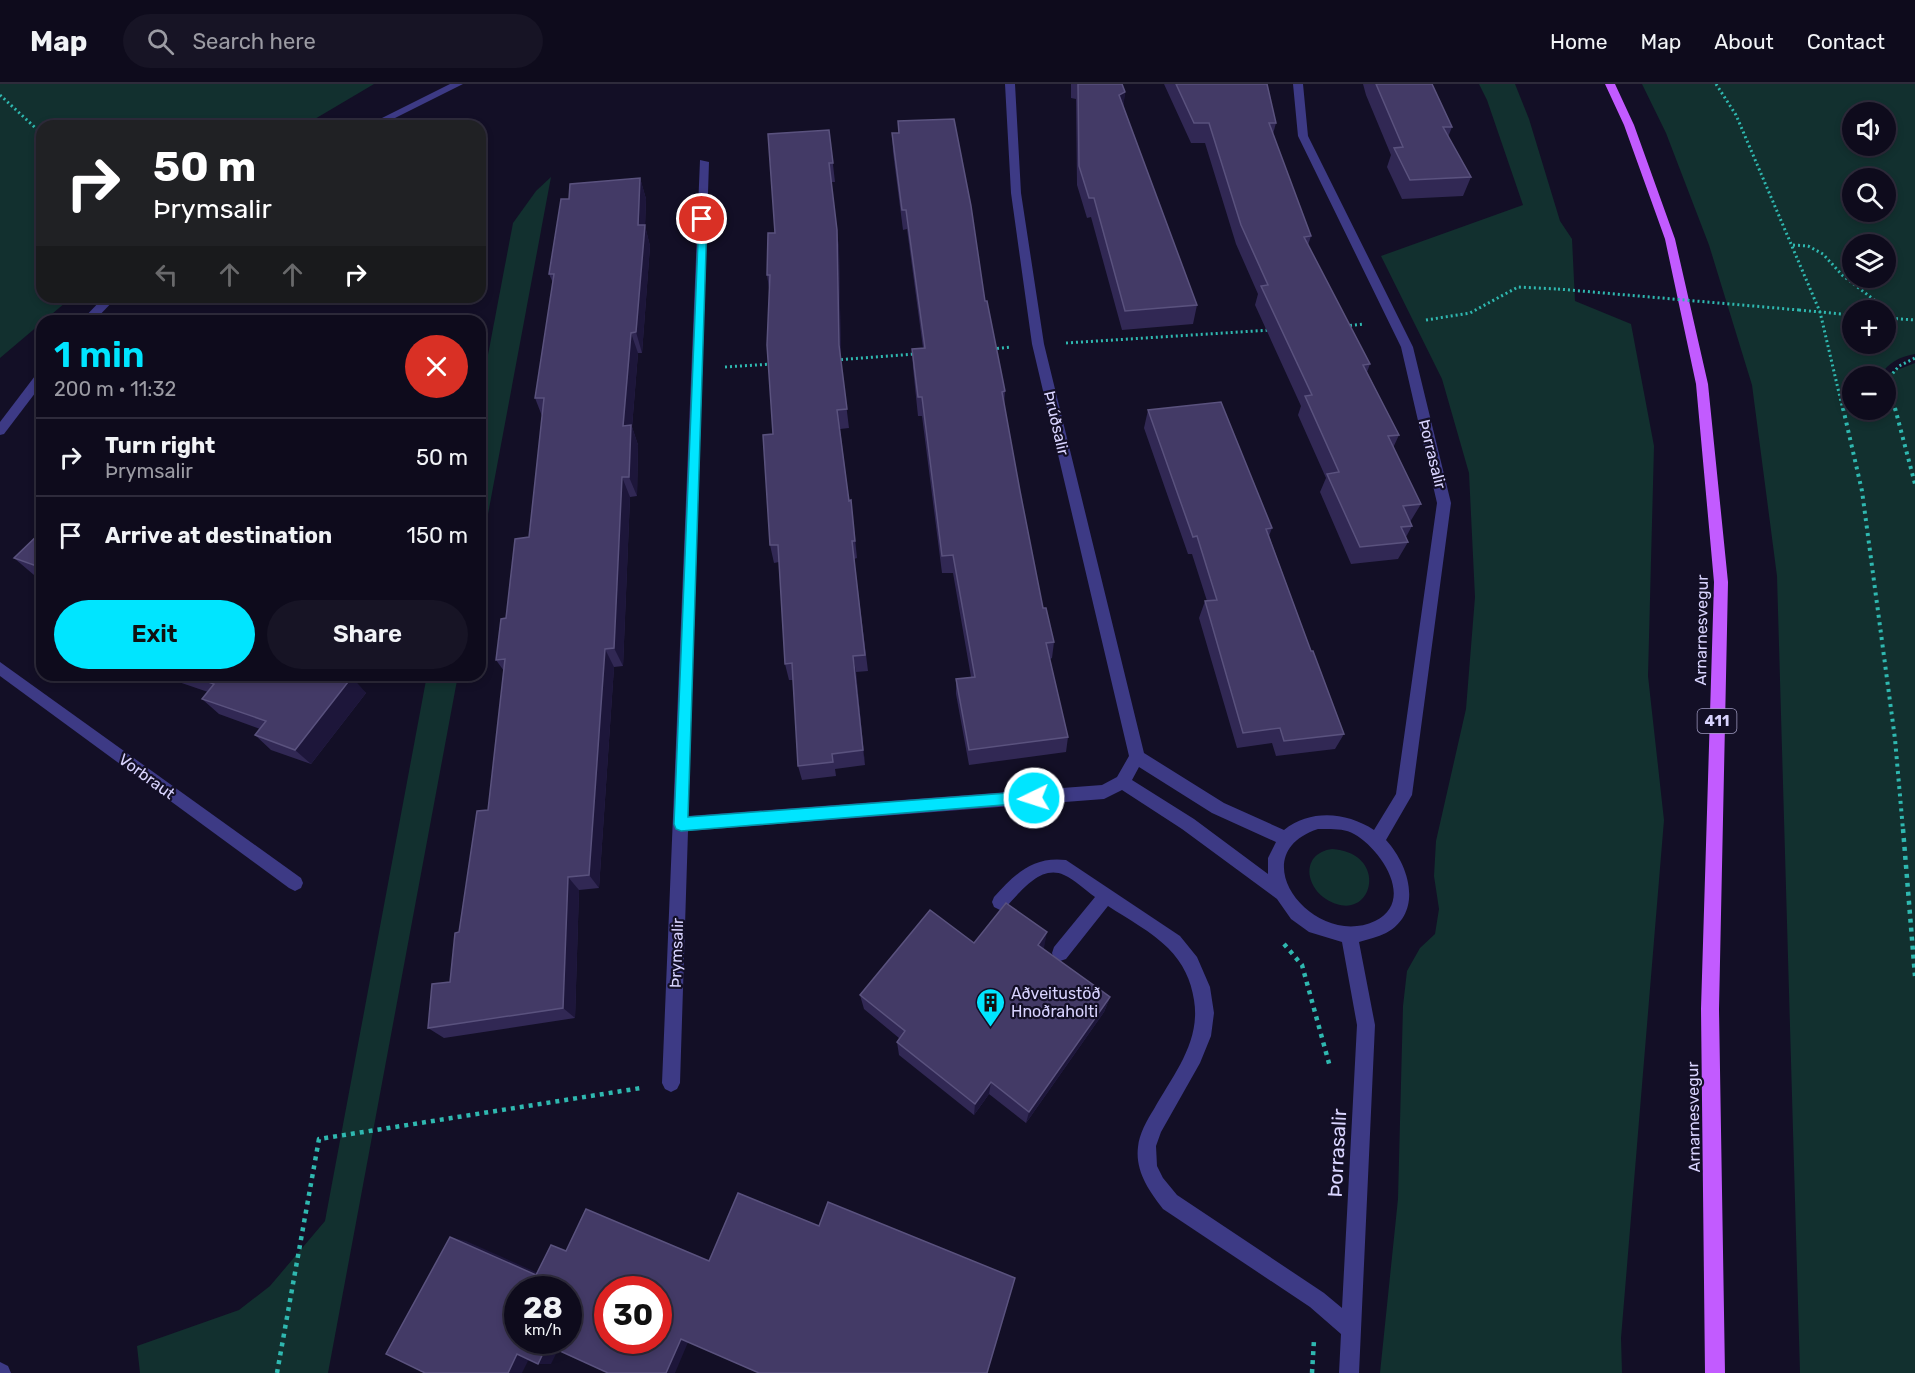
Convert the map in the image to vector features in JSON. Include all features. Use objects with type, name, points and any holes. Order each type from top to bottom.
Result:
[{"type":"main road","name":"Arnarnesvegur","points":[[1610,84],[1629,125],[1670,239],[1702,384],[1721,582],[1710,1009],[1715,1373]]},
{"type":"street","points":[[383,120],[458,84]]},
{"type":"street","name":"Þrúðsalir","points":[[1010,84],[1016,193],[1038,344],[1137,757]]},
{"type":"street","name":"Þorrasalir","points":[[1298,84],[1303,136],[1407,347],[1444,503],[1404,795],[1377,840]]},
{"type":"street","name":"Þrymsalir","points":[[671,1083],[704,162]]},
{"type":"street","points":[[93,315],[105,303]]},
{"type":"street","points":[[0,431],[36,383]]},
{"type":"street","name":"Vorbraut","points":[[0,668],[295,883]]},
{"type":"street","points":[[681,824],[1104,792],[1122,782],[1137,757],[1218,808],[1286,839]]},
{"type":"street","points":[[1122,782],[1188,824],[1281,893],[1294,910],[1311,925],[1330,934],[1350,937],[1370,934],[1386,925],[1396,912],[1402,894],[1400,874],[1391,856],[1377,840],[1358,828],[1338,822],[1318,822],[1300,828],[1286,839],[1278,855],[1276,867],[1281,893]]},
{"type":"street","points":[[1000,903],[1032,870],[1053,865],[1066,867],[1174,942],[1191,963],[1201,987],[1204,1013],[1202,1036],[1194,1057],[1153,1128],[1147,1146],[1148,1166],[1156,1185],[1170,1202],[1317,1300],[1352,1329]]},
{"type":"street","points":[[1060,953],[1107,895]]},
{"type":"street","name":"Þorrasalir","points":[[1349,1373],[1366,1025],[1350,937]]},
{"type":"path","points":[[1716,84],[1736,115],[1820,312],[1862,491],[1895,739],[1915,976]]},
{"type":"path","points":[[0,95],[36,128]]},
{"type":"path","points":[[1792,245],[1808,246],[1823,254],[1842,275],[1874,300]]},
{"type":"path","points":[[1335,326],[1439,320],[1470,314],[1518,287],[1842,314]]},
{"type":"path","points":[[1896,319],[1915,320]]},
{"type":"path","points":[[1107,342],[1275,330]]},
{"type":"path","points":[[830,360],[925,354]]},
{"type":"path","points":[[1915,358],[1893,369],[1887,380],[1915,484]]},
{"type":"path","points":[[697,369],[776,363]]},
{"type":"path","points":[[1281,940],[1302,965],[1334,1078]]},
{"type":"path","points":[[277,1373],[319,1139],[671,1083]]},
{"type":"path","points":[[1312,1373],[1317,1300]]},
{"type":"green space","points":[[0,84],[374,84],[313,120],[36,120],[36,303],[65,303],[51,315],[36,315],[36,328],[0,358]]},
{"type":"green space","points":[[1479,84],[1515,84],[1529,119],[1560,221],[1572,239],[1575,301],[1631,324],[1654,446],[1648,676],[1664,820],[1621,1338],[1622,1373],[1380,1373],[1398,1199],[1403,1006],[1407,971],[1420,948],[1435,934],[1439,909],[1434,876],[1436,841],[1466,709],[1475,597],[1469,473],[1442,379],[1381,256],[1523,205],[1487,100]]},
{"type":"green space","points":[[1642,84],[1915,84],[1915,354],[1895,361],[1888,366],[1842,366],[1842,420],[1896,420],[1896,370],[1915,363],[1915,1373],[1800,1373],[1777,576],[1752,385],[1709,245],[1666,133]]},
{"type":"green space","points":[[551,177],[486,525],[486,365],[513,223],[536,191]]},
{"type":"green space","points":[[426,681],[457,681],[328,1373],[140,1373],[137,1346],[239,1310],[270,1286],[325,1221]]},
{"type":"green space","points":[[1332,849],[1351,853],[1363,863],[1369,874],[1369,886],[1364,897],[1355,904],[1342,905],[1326,899],[1312,884],[1309,871],[1314,858]]},
{"type":"building","points":[[1078,84],[1122,84],[1125,92],[1119,95],[1197,305],[1125,311],[1094,198],[1089,198],[1079,166]]},
{"type":"building","points":[[1176,84],[1267,84],[1276,123],[1269,123],[1311,236],[1304,237],[1370,364],[1363,365],[1399,435],[1388,436],[1421,504],[1403,506],[1412,526],[1401,527],[1408,542],[1360,547],[1327,474],[1339,472],[1305,396],[1312,395],[1261,286],[1268,285],[1241,225],[1209,123],[1194,123]]},
{"type":"building","points":[[1376,84],[1432,84],[1452,127],[1443,127],[1471,177],[1410,180],[1394,148],[1403,147]]},
{"type":"building","points":[[954,119],[971,206],[985,301],[987,301],[1005,391],[1002,392],[1020,491],[1043,608],[1046,608],[1054,642],[1046,643],[1068,737],[969,750],[956,679],[975,677],[953,555],[942,556],[922,397],[918,397],[912,349],[925,348],[906,210],[902,210],[892,133],[899,133],[898,121]]},
{"type":"building","points":[[829,130],[833,163],[829,163],[837,230],[839,345],[847,409],[837,410],[849,501],[851,500],[855,541],[852,541],[865,655],[853,656],[863,750],[832,754],[833,762],[798,766],[792,663],[785,664],[778,545],[770,545],[763,435],[773,434],[767,345],[770,275],[767,275],[768,233],[775,233],[768,134]]},
{"type":"building","points":[[640,178],[638,225],[645,225],[636,332],[631,333],[623,426],[631,425],[629,477],[622,477],[614,648],[605,649],[589,875],[568,877],[563,1008],[428,1028],[432,984],[450,982],[455,933],[459,932],[477,811],[488,810],[505,659],[496,660],[501,619],[506,618],[515,539],[529,537],[544,398],[535,398],[554,274],[549,274],[561,199],[569,199],[570,184]]},
{"type":"building","points":[[1221,402],[1272,528],[1266,529],[1344,734],[1284,741],[1280,728],[1243,733],[1205,601],[1217,600],[1197,536],[1193,537],[1148,410]]},
{"type":"building","points":[[36,537],[36,566],[14,558]]},
{"type":"building","points":[[205,681],[349,681],[295,750],[255,735],[266,721],[202,699],[214,684]]},
{"type":"building","name":"Aðveitustöð Hnoðraholti","points":[[1006,903],[1047,932],[1038,945],[1110,997],[1029,1112],[991,1082],[975,1104],[897,1042],[905,1031],[860,995],[930,910],[974,943]]},
{"type":"building","points":[[738,1193],[819,1226],[828,1202],[1015,1278],[987,1373],[759,1373],[681,1339],[666,1373],[608,1373],[567,1354],[582,1354],[582,1276],[504,1276],[504,1354],[517,1354],[508,1373],[425,1373],[386,1354],[450,1237],[536,1275],[551,1245],[566,1251],[586,1209],[709,1261]]},
{"type":"building","points":[[517,1354],[543,1354],[538,1364]]},
{"type":"place","name":"Aðveitustöð Hnoðraholti","points":[[990,1028]]},
{"type":"route","points":[[702,219],[681,824],[1034,798]]}]
